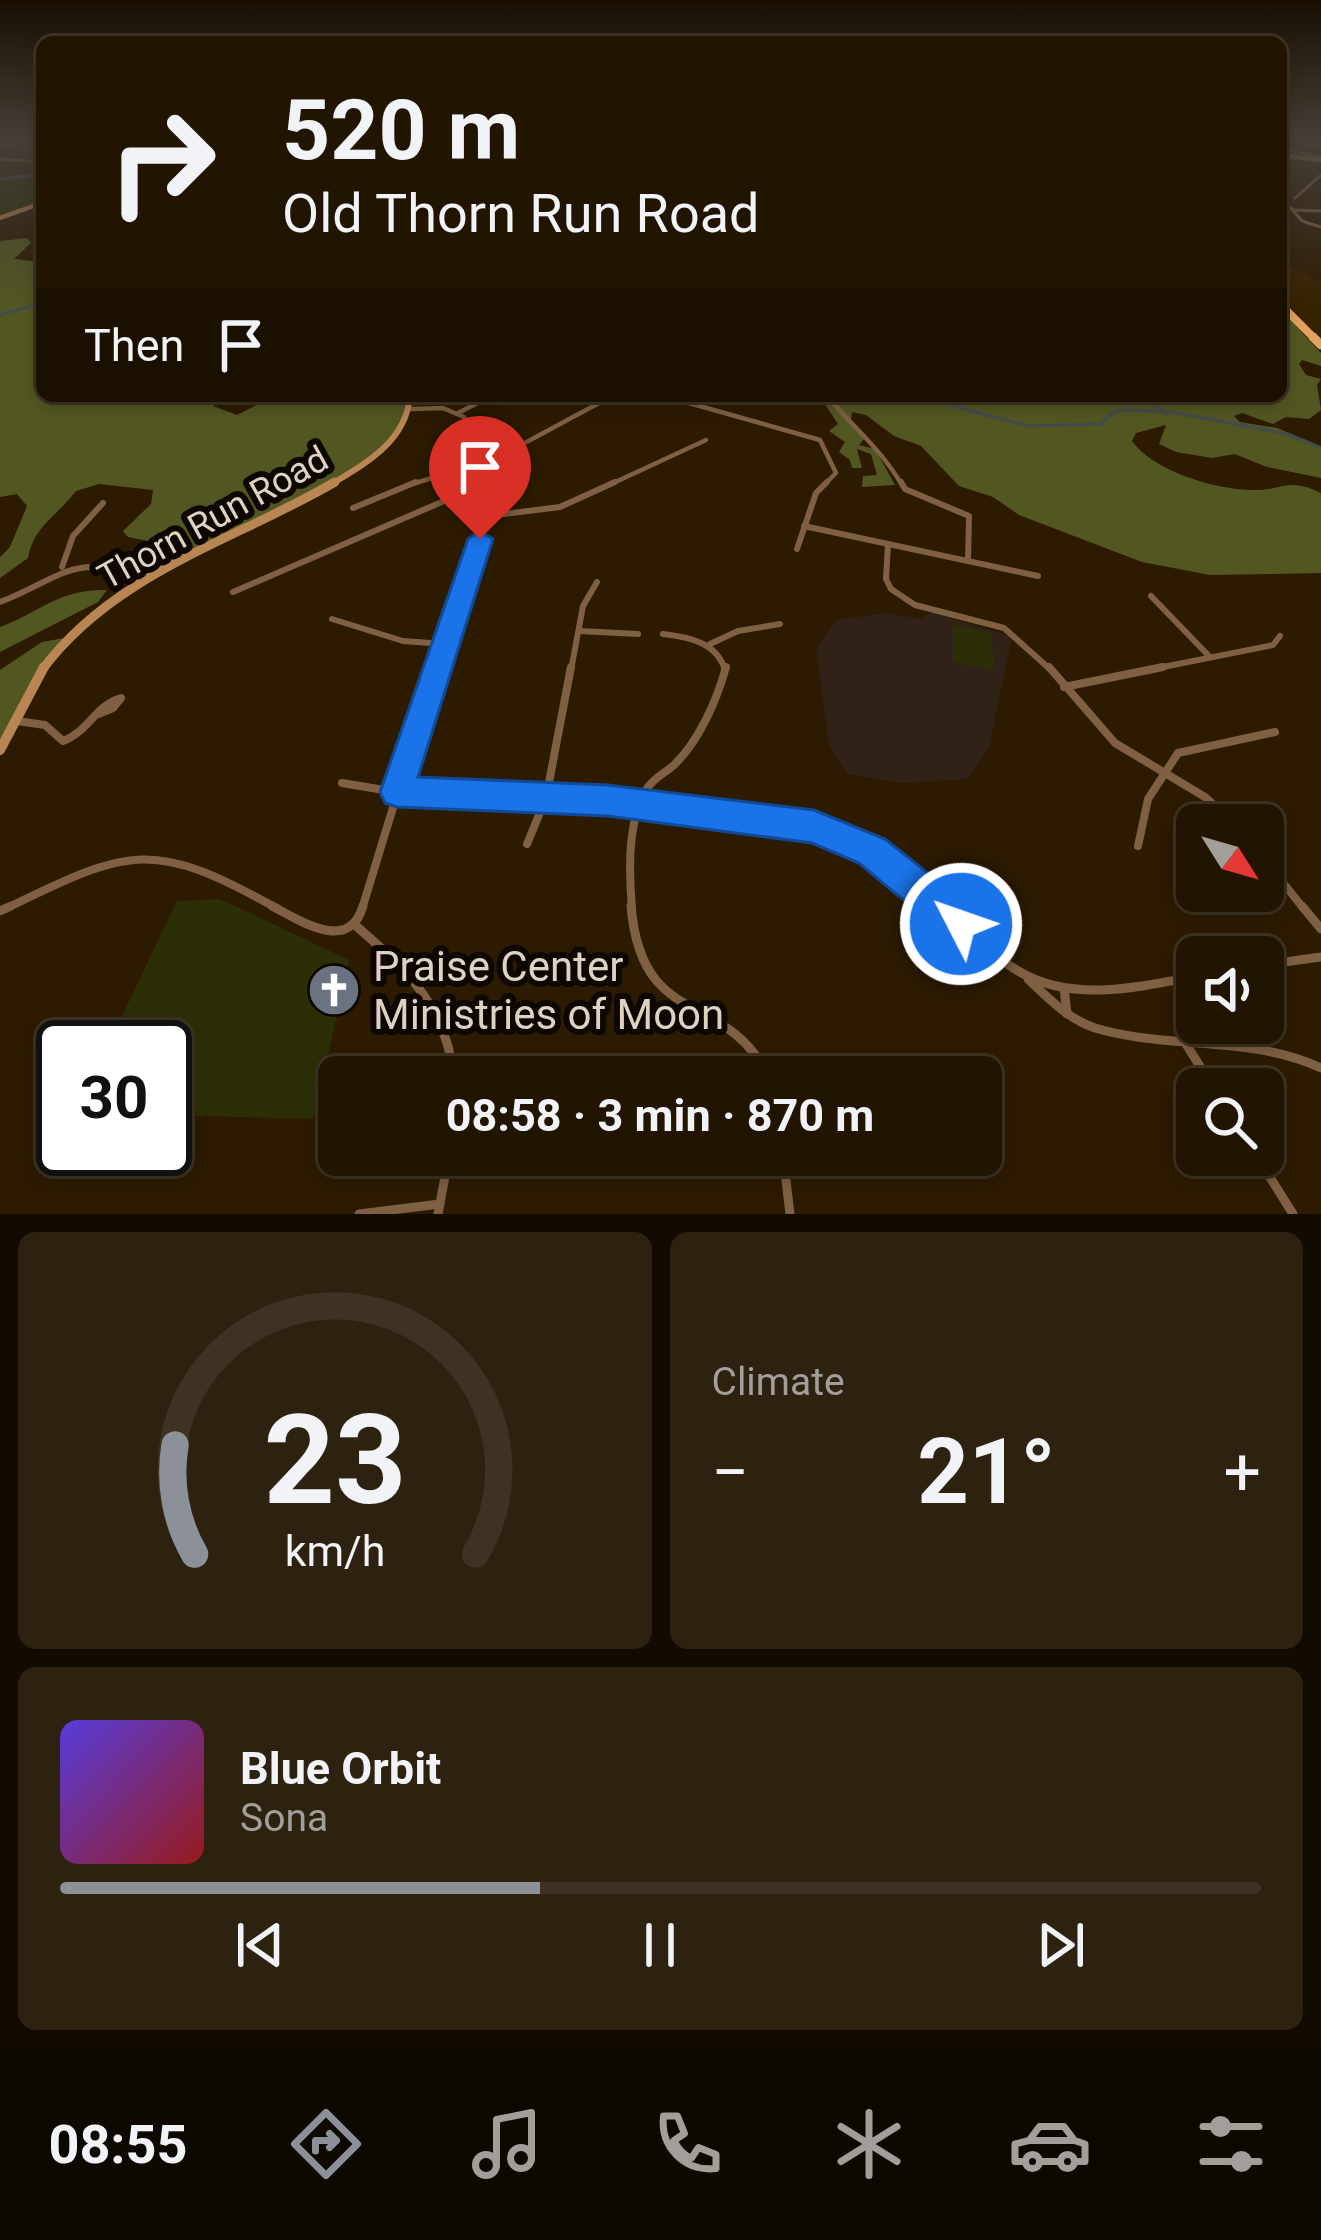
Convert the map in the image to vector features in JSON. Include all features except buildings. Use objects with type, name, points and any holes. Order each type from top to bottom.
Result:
[{"type":"main road","points":[[1287,309],[1321,342]]},
{"type":"street","points":[[0,218],[36,205]]},
{"type":"street","points":[[1321,211],[1293,209],[1302,221],[1321,227]]},
{"type":"street","points":[[410,402],[410,409],[458,413],[479,402]]},
{"type":"street","points":[[353,508],[418,481],[487,461],[600,402]]},
{"type":"street","points":[[688,402],[820,440],[836,472],[815,496],[796,549]]},
{"type":"street","points":[[831,402],[853,427],[879,446],[904,489],[969,516],[968,561]]},
{"type":"street","name":"Thorn Run Road","points":[[0,750],[38,675],[85,622],[140,581],[356,470],[393,440],[410,409]]},
{"type":"street","points":[[0,911],[95,868],[136,856],[203,871],[319,930],[341,933],[356,925],[496,494],[496,478],[468,421],[458,413]]},
{"type":"street","points":[[488,517],[560,508],[706,440]]},
{"type":"street","points":[[233,592],[496,478]]},
{"type":"street","points":[[62,568],[73,536],[103,502]]},
{"type":"street","points":[[804,526],[1038,576]]},
{"type":"street","points":[[889,544],[884,576],[895,593],[916,604],[1001,626],[1033,647],[1102,733],[1215,804]]},
{"type":"street","points":[[0,602],[28,591],[62,568],[103,566],[140,581]]},
{"type":"street","points":[[527,844],[546,798],[583,606],[596,581]]},
{"type":"street","points":[[1151,596],[1208,656]]},
{"type":"street","points":[[332,619],[411,643],[444,644]]},
{"type":"street","points":[[709,645],[738,631],[780,624]]},
{"type":"street","points":[[578,631],[638,634]]},
{"type":"street","points":[[663,634],[709,645],[726,666],[722,687],[675,764],[649,784],[640,805],[633,837],[632,927],[637,952],[653,980],[677,1000],[739,1031],[758,1056]]},
{"type":"street","points":[[1064,687],[1273,645],[1280,636]]},
{"type":"street","points":[[14,722],[45,725],[63,741],[85,732],[96,716]]},
{"type":"street","points":[[1138,846],[1148,799],[1178,753],[1275,732]]},
{"type":"street","points":[[342,783],[397,792],[640,805],[814,827],[843,836],[905,876],[1067,1013],[1104,1030],[1176,1042]]},
{"type":"street","points":[[1284,884],[1321,929]]},
{"type":"street","points":[[356,925],[417,981],[442,1013],[450,1056]]},
{"type":"street","points":[[1284,961],[1321,957]]},
{"type":"street","points":[[1026,976],[1064,988],[1176,980]]},
{"type":"street","points":[[1064,988],[1067,1013]]},
{"type":"street","points":[[1186,1044],[1285,1051],[1321,1068]]},
{"type":"street","points":[[1186,1044],[1201,1068]]},
{"type":"street","points":[[359,1214],[439,1209],[445,1176]]},
{"type":"street","points":[[785,1176],[790,1214]]},
{"type":"street","points":[[1269,1176],[1293,1214]]},
{"type":"shaded area","points":[[1287,259],[1292,267],[1321,282],[1321,339],[1287,307]]},
{"type":"shaded area","points":[[931,612],[1012,637],[989,747],[968,779],[903,783],[847,774],[829,744],[816,651],[835,620],[886,613],[922,619]]},
{"type":"green space","points":[[0,197],[36,197],[36,205],[0,217]]},
{"type":"green space","points":[[27,238],[31,243],[14,259],[36,261],[36,402],[220,402],[213,406],[237,415],[262,402],[409,402],[403,426],[368,462],[140,581],[132,576],[153,542],[128,537],[123,531],[151,504],[153,490],[99,484],[76,491],[41,530],[28,558],[0,578],[0,557],[10,547],[27,506],[17,494],[0,497],[0,241]]},
{"type":"green space","points":[[1287,316],[1321,353],[1321,366],[1302,360],[1299,364],[1306,375],[1321,379],[1317,385],[1321,410],[1309,419],[1286,417],[1273,424],[1242,413],[1234,416],[1240,422],[1277,428],[1321,446],[1321,478],[1267,467],[1235,454],[1212,458],[1176,452],[1159,444],[1166,425],[1136,433],[1132,441],[1155,462],[1206,483],[1256,490],[1293,485],[1321,493],[1321,573],[1210,575],[1142,562],[1019,515],[993,497],[959,486],[921,446],[852,412],[851,420],[864,439],[859,445],[875,449],[895,485],[862,487],[863,476],[877,475],[871,454],[857,449],[862,468],[852,468],[839,452],[845,442],[829,431],[838,424],[824,402],[1287,402]]},
{"type":"green space","points":[[107,590],[98,602],[0,652],[0,627],[64,597]]},
{"type":"green space","points":[[953,625],[991,632],[994,670],[953,662]]},
{"type":"green space","points":[[70,637],[52,656],[0,750],[0,670],[42,642]]},
{"type":"green space","points":[[220,899],[349,960],[328,1056],[318,1056],[314,1119],[192,1116],[192,1020],[120,1020],[177,901]]},
{"type":"waterway","points":[[0,315],[36,305]]},
{"type":"waterway","points":[[944,402],[1027,426],[1100,424],[1114,412],[1164,412]]},
{"type":"waterway","points":[[1125,402],[1130,409]]},
{"type":"waterway","points":[[1150,402],[1164,412]]},
{"type":"waterway","points":[[1164,412],[1287,434],[1321,448]]},
{"type":"waterway","points":[[1164,412],[1168,414]]},
{"type":"place","name":"Praise Center Ministries of Moon","points":[[334,990]]},
{"type":"route","points":[[480,539],[397,792],[608,800],[814,827],[872,851],[961,924]]}]
